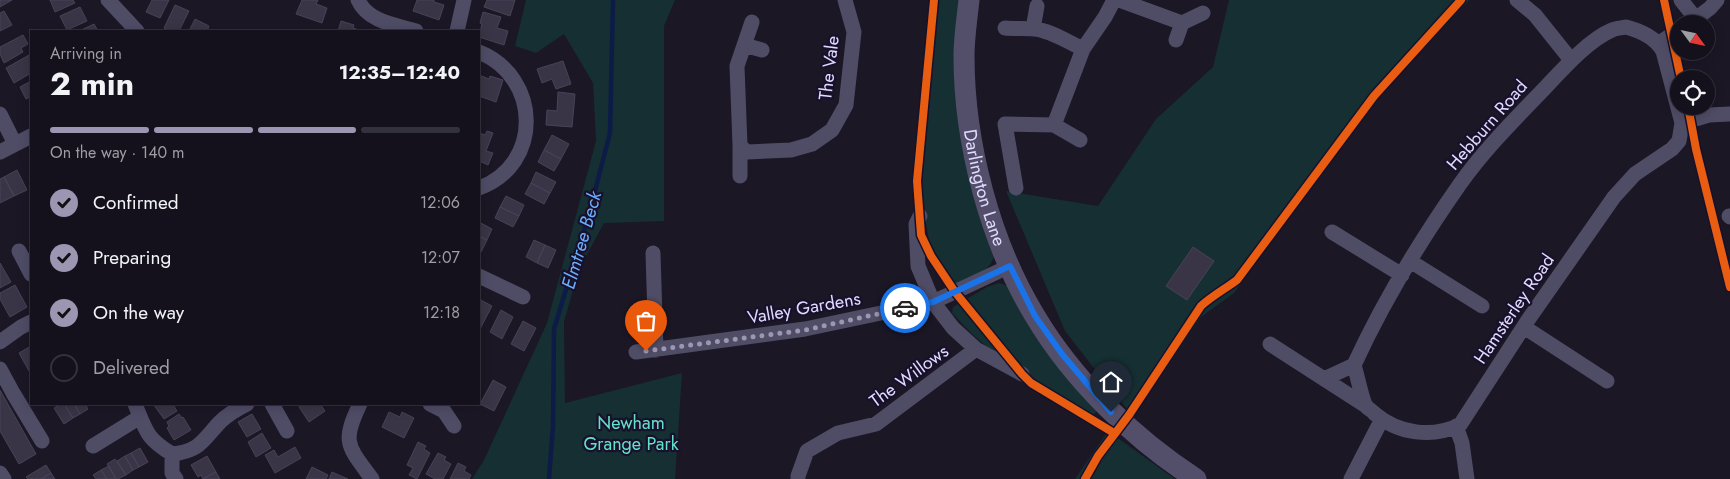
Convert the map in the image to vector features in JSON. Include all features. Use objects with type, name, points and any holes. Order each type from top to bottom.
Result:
[{"type":"street","points":[[108,0],[135,30]]},
{"type":"street","points":[[358,0],[367,13],[376,19],[413,30]]},
{"type":"street","points":[[457,30],[464,0]]},
{"type":"street","name":"The Vale","points":[[740,146],[748,152],[791,150],[812,144],[832,130],[846,105],[854,32],[845,0]]},
{"type":"street","name":"Darlington Lane","points":[[969,0],[964,56],[968,119],[978,171],[992,218],[1010,266],[1035,316],[1062,354],[1100,400],[1147,444],[1196,479]]},
{"type":"street","points":[[1054,125],[1082,49],[1105,17],[1114,0]]},
{"type":"street","points":[[1119,0],[1182,23]]},
{"type":"street","points":[[1517,0],[1535,15],[1571,60]]},
{"type":"street","points":[[1681,0],[1689,15]]},
{"type":"street","points":[[1699,15],[1717,0]]},
{"type":"street","points":[[1033,29],[1037,6]]},
{"type":"street","points":[[1176,40],[1182,23],[1202,13]]},
{"type":"street","points":[[740,176],[736,66],[752,22]]},
{"type":"street","name":"Hebburn Road","points":[[1354,365],[1364,342],[1410,261],[1461,183],[1498,137],[1571,60],[1613,29],[1626,27],[1638,30],[1659,43]]},
{"type":"street","points":[[1005,28],[1033,29],[1045,32],[1082,49]]},
{"type":"street","points":[[1670,36],[1659,43],[1663,51],[1682,123],[1709,115],[1730,114]]},
{"type":"street","points":[[744,45],[762,50]]},
{"type":"street","points":[[480,53],[501,64],[510,74],[525,104],[527,125],[522,145],[512,163],[501,176],[488,185],[480,188]]},
{"type":"street","points":[[0,114],[15,144]]},
{"type":"street","name":"Hamsterley Road","points":[[1456,426],[1460,425],[1524,327],[1614,197],[1635,174],[1672,149],[1679,140],[1682,123]]},
{"type":"street","points":[[1016,188],[1005,124],[1054,125],[1080,140]]},
{"type":"street","points":[[0,152],[30,136]]},
{"type":"street","points":[[920,216],[916,224],[918,266],[933,302],[953,328],[976,350],[1022,374]]},
{"type":"street","points":[[1332,232],[1402,275]]},
{"type":"street","points":[[19,251],[30,272]]},
{"type":"street","points":[[652,253],[656,350]]},
{"type":"street","points":[[1410,261],[1482,306]]},
{"type":"street","name":"Valley Gardens","points":[[636,352],[805,330],[933,302],[1010,266]]},
{"type":"street","points":[[480,276],[523,297]]},
{"type":"street","points":[[0,342],[21,326],[30,322]]},
{"type":"street","points":[[1524,327],[1608,381]]},
{"type":"street","points":[[1270,344],[1366,406],[1382,420],[1408,431],[1422,433],[1456,426],[1462,443],[1467,479]]},
{"type":"street","name":"The Willows","points":[[798,479],[807,451],[838,433],[876,424],[976,350]]},
{"type":"street","points":[[1324,379],[1354,365],[1366,406]]},
{"type":"street","points":[[0,369],[42,441]]},
{"type":"street","points":[[93,446],[138,410],[143,427],[156,444],[172,454],[187,452],[200,445],[222,421],[246,405]]},
{"type":"street","points":[[273,405],[287,431]]},
{"type":"street","points":[[360,405],[348,432],[349,441],[354,454],[372,479]]},
{"type":"street","points":[[432,405],[444,411],[454,426]]},
{"type":"street","points":[[1350,479],[1382,420]]},
{"type":"street","points":[[172,454],[172,473],[176,479]]},
{"type":"street","points":[[0,473],[4,479]]},
{"type":"green space","name":"Newham Grange Park","points":[[526,0],[675,0],[664,26],[664,221],[604,223],[579,269],[564,322],[565,403],[682,373],[675,479],[472,479],[484,460],[547,323],[596,141],[593,83],[564,34],[536,53],[515,46]]},
{"type":"green space","points":[[938,0],[961,0],[995,252],[993,259],[986,269],[956,285],[945,270],[929,241],[920,188]]},
{"type":"green space","points":[[1229,0],[1469,0],[1372,105],[1234,293],[1201,317],[1134,416],[1114,394],[1065,331],[1006,191],[1098,206],[1156,119],[1213,67]]},
{"type":"green space","points":[[999,283],[1008,286],[1098,410],[1093,415],[1085,412],[992,351],[952,313],[953,307],[987,287]]},
{"type":"green space","points":[[1108,431],[1175,479],[1075,479]]},
{"type":"building","points":[[0,0],[12,0],[0,7]]},
{"type":"building","points":[[50,0],[73,0],[75,3],[55,12]]},
{"type":"building","points":[[152,0],[169,0],[160,18],[146,12]]},
{"type":"building","points":[[302,0],[318,0],[316,4],[327,8],[322,23],[296,14]]},
{"type":"building","points":[[417,0],[434,0],[434,2],[444,5],[439,20],[413,11]]},
{"type":"building","points":[[487,0],[515,0],[510,16],[484,7]]},
{"type":"building","points":[[175,5],[189,11],[180,30],[164,28]]},
{"type":"building","points":[[80,7],[87,21],[67,30],[60,16]]},
{"type":"building","points":[[4,11],[12,25],[0,31],[0,13]]},
{"type":"building","points":[[483,12],[501,17],[497,28],[508,31],[504,45],[480,37],[482,24],[480,23]]},
{"type":"building","points":[[195,19],[209,26],[207,30],[190,30]]},
{"type":"building","points":[[341,21],[354,25],[353,28],[359,30],[338,30]]},
{"type":"building","points":[[94,24],[97,30],[81,30]]},
{"type":"building","points":[[23,35],[28,44],[21,48],[23,52],[4,63],[0,54],[0,47]]},
{"type":"building","points":[[30,55],[30,74],[14,83],[6,68]]},
{"type":"building","points":[[563,61],[571,84],[556,89],[552,79],[542,83],[537,69]]},
{"type":"building","points":[[480,75],[489,79],[490,76],[503,80],[496,102],[480,96]]},
{"type":"building","points":[[30,82],[30,97],[26,99],[20,87]]},
{"type":"building","points":[[558,92],[575,94],[572,127],[546,125],[547,110],[557,111]]},
{"type":"building","points":[[487,131],[493,133],[486,151],[493,153],[488,165],[480,161],[480,133],[485,135]]},
{"type":"building","points":[[552,135],[569,144],[561,159],[544,150]]},
{"type":"building","points":[[544,150],[561,159],[554,171],[538,162]]},
{"type":"building","points":[[17,170],[27,190],[14,196],[4,177]]},
{"type":"building","points":[[536,172],[556,182],[550,193],[531,183]]},
{"type":"building","points":[[4,177],[14,196],[0,203],[0,179]]},
{"type":"building","points":[[531,183],[550,193],[544,204],[525,194]]},
{"type":"building","points":[[506,196],[524,205],[519,216],[500,207]]},
{"type":"building","points":[[500,207],[519,216],[513,227],[495,218]]},
{"type":"building","points":[[480,223],[492,229],[487,240],[480,236]]},
{"type":"building","points":[[480,236],[487,240],[480,252]]},
{"type":"building","points":[[534,240],[545,245],[537,263],[526,257]]},
{"type":"building","points":[[545,245],[556,250],[548,268],[537,263]]},
{"type":"building","points":[[1193,247],[1214,261],[1187,300],[1166,286]]},
{"type":"building","points":[[0,263],[11,282],[0,288]]},
{"type":"building","points":[[15,285],[27,307],[10,317],[0,299],[0,293]]},
{"type":"building","points":[[480,300],[492,306],[480,329]]},
{"type":"building","points":[[501,310],[513,317],[502,339],[490,332]]},
{"type":"building","points":[[523,321],[536,328],[524,351],[511,344]]},
{"type":"building","points":[[30,347],[29,371],[19,353]]},
{"type":"building","points":[[493,380],[506,387],[494,411],[480,404]]},
{"type":"building","points":[[0,390],[36,454],[19,464],[0,431]]},
{"type":"building","points":[[65,405],[73,418],[64,424],[54,408]]},
{"type":"building","points":[[65,405],[75,405],[80,414],[73,418]]},
{"type":"building","points":[[75,405],[86,405],[88,409],[80,414]]},
{"type":"building","points":[[154,405],[175,405],[177,411],[164,419]]},
{"type":"building","points":[[302,405],[321,405],[325,411],[309,422],[299,407]]},
{"type":"building","points":[[389,412],[400,417],[402,412],[414,418],[404,438],[382,427]]},
{"type":"building","points":[[179,414],[191,430],[174,440],[167,428],[169,426],[167,422]]},
{"type":"building","points":[[252,414],[261,429],[247,437],[238,422]]},
{"type":"building","points":[[262,433],[271,448],[256,457],[248,442]]},
{"type":"building","points":[[418,442],[426,446],[424,449],[430,453],[417,479],[409,475],[413,468],[407,465]]},
{"type":"building","points":[[295,447],[301,458],[275,473],[265,455],[274,450],[278,457]]},
{"type":"building","points":[[140,448],[148,462],[139,467],[131,453]]},
{"type":"building","points":[[131,453],[139,467],[133,470],[125,456]]},
{"type":"building","points":[[438,453],[446,457],[444,460],[451,464],[443,479],[435,479],[426,474]]},
{"type":"building","points":[[125,456],[133,470],[126,475],[117,461]]},
{"type":"building","points":[[207,456],[216,472],[203,479],[201,475],[198,477],[191,465]]},
{"type":"building","points":[[115,459],[126,475],[118,479],[116,479],[107,464]]},
{"type":"building","points":[[458,463],[466,467],[464,471],[471,475],[469,479],[450,479]]},
{"type":"building","points":[[46,465],[51,473],[41,479],[28,479],[26,477]]},
{"type":"building","points":[[109,466],[116,479],[107,479],[101,470]]},
{"type":"building","points":[[312,467],[328,475],[326,479],[306,479]]},
{"type":"building","points":[[101,470],[107,479],[96,479],[93,475]]},
{"type":"building","points":[[216,472],[220,479],[203,479]]},
{"type":"building","points":[[332,472],[348,479],[329,479]]},
{"type":"building","points":[[51,473],[55,479],[41,479]]},
{"type":"waterway","name":"Elmtree Beck","points":[[549,479],[553,426],[554,329],[589,214],[610,133],[613,0]]},
{"type":"cycle path","points":[[934,0],[917,181],[921,235],[931,256],[955,292],[1022,374],[1031,383],[1114,433]]},
{"type":"cycle path","points":[[1085,479],[1098,456],[1129,415],[1201,306],[1237,280],[1374,96],[1461,0]]},
{"type":"cycle path","points":[[1664,0],[1679,70]]},
{"type":"cycle path","points":[[1690,115],[1696,149],[1730,287]]},
{"type":"way so far","points":[[646,351],[805,330],[905,308]]},
{"type":"route","points":[[905,308],[933,302],[1010,266],[1035,316],[1062,354],[1111,412]]}]
